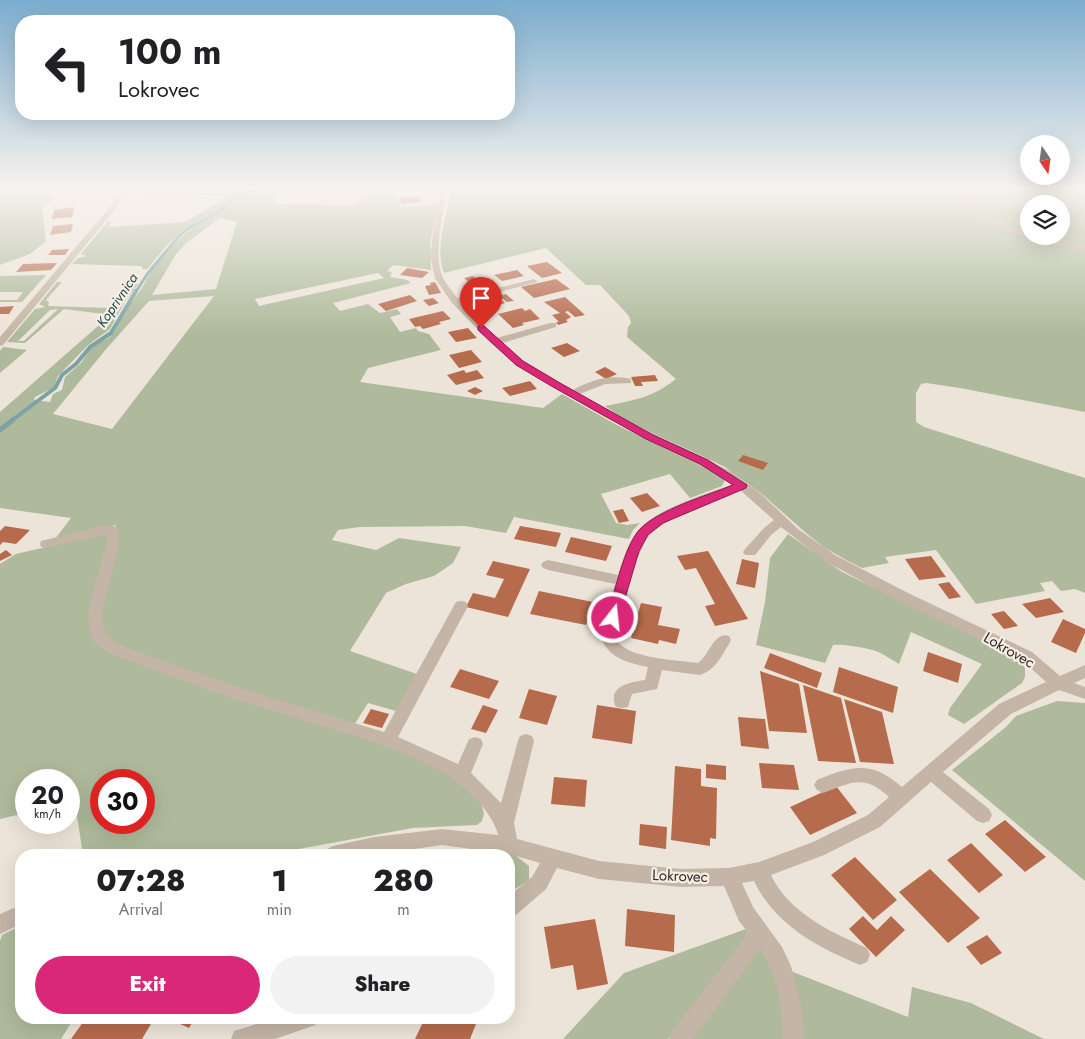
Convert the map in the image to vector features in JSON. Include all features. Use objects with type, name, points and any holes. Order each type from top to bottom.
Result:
[{"type":"street","points":[[0,343],[88,237]]},
{"type":"street","name":"Lokrovec","points":[[360,849],[442,837],[509,845],[600,870],[681,878],[729,877],[759,871],[818,849],[874,821],[1006,709],[1057,683],[1027,656],[830,558],[781,521],[742,485],[704,462],[649,437],[520,363],[495,342],[455,300],[439,278],[434,255],[436,237]]},
{"type":"street","points":[[1069,245],[1085,249]]},
{"type":"street","points":[[455,300],[534,282]]},
{"type":"street","points":[[495,342],[553,326]]},
{"type":"street","points":[[572,394],[598,382],[610,380],[627,381]]},
{"type":"street","points":[[724,640],[708,664],[700,669],[656,663],[623,654],[611,645],[608,637],[634,551],[644,532],[658,520],[742,485]]},
{"type":"street","points":[[750,552],[768,531],[781,521]]},
{"type":"street","points":[[46,544],[102,530],[111,529],[113,532],[113,548],[95,619],[99,636],[116,650],[254,699],[388,740],[449,767],[472,784],[498,812],[505,824],[509,845]]},
{"type":"street","points":[[548,565],[624,581]]},
{"type":"street","points":[[388,740],[461,606]]},
{"type":"street","points":[[622,702],[622,695],[628,689],[652,685],[656,663]]},
{"type":"street","points":[[1057,683],[1085,671]]},
{"type":"street","points":[[1057,683],[1085,693]]},
{"type":"street","points":[[505,824],[526,741]]},
{"type":"street","points":[[461,776],[475,744]]},
{"type":"street","points":[[931,772],[983,815]]},
{"type":"street","points":[[822,785],[841,778],[867,773],[886,782],[901,797]]},
{"type":"street","points":[[515,903],[539,884],[552,858]]},
{"type":"street","points":[[759,871],[764,885],[776,901],[809,930],[834,944],[860,955]]},
{"type":"street","points":[[729,877],[739,902],[756,930],[782,966],[791,1004],[794,1039]]},
{"type":"street","points":[[0,924],[15,917]]},
{"type":"street","points":[[680,1039],[746,954],[752,944],[756,930]]},
{"type":"street","points":[[242,1039],[289,1024]]},
{"type":"green space","points":[[0,237],[46,237],[46,241],[30,254],[0,265]]},
{"type":"green space","points":[[95,237],[175,237],[147,269],[142,269],[142,266],[72,264],[78,258],[87,256],[81,254]]},
{"type":"green space","points":[[181,237],[193,237],[176,254],[152,295],[216,289],[232,237],[431,237],[431,270],[393,265],[387,271],[392,272],[390,277],[407,280],[411,283],[333,303],[340,311],[368,304],[380,313],[397,309],[401,314],[390,317],[400,332],[416,328],[418,331],[429,334],[441,350],[368,368],[360,382],[543,408],[562,394],[615,424],[720,475],[725,480],[722,486],[690,498],[670,474],[601,494],[616,523],[627,525],[640,523],[633,530],[629,539],[514,517],[506,533],[465,526],[360,527],[338,530],[332,540],[376,550],[399,538],[461,547],[453,563],[434,576],[406,584],[386,593],[350,651],[417,674],[396,711],[368,703],[354,725],[244,692],[113,643],[99,625],[117,540],[116,525],[55,539],[71,518],[0,508],[0,412],[106,319],[104,314],[64,309],[25,343],[7,342],[35,309],[45,307],[39,304],[57,282],[62,282],[46,300],[49,302],[48,306],[109,308],[116,306],[134,284],[138,284],[124,303],[110,329],[88,345],[58,376],[53,388],[35,397],[34,400],[50,402],[53,394],[62,390],[65,377],[81,363],[91,347],[110,337],[115,331],[126,309],[142,288],[152,269],[171,246]],"holes":[[[378,273],[384,278],[259,306],[255,299]],[[214,296],[112,429],[53,414],[107,348],[149,301]],[[58,309],[24,341],[18,341],[50,310]]]},
{"type":"green space","points":[[441,237],[1020,237],[1020,245],[1065,245],[1085,250],[1085,412],[926,383],[921,384],[916,393],[916,422],[924,427],[1085,478],[1085,593],[1075,589],[1061,591],[1052,581],[1040,583],[1045,591],[976,604],[936,550],[885,557],[889,563],[862,568],[848,561],[825,548],[763,495],[725,467],[623,419],[605,406],[634,400],[651,394],[676,379],[627,337],[628,327],[631,323],[629,316],[600,285],[586,285],[546,248],[444,273],[440,252]]},
{"type":"green space","points":[[1070,237],[1085,237],[1085,247],[1070,243]]},
{"type":"green space","points":[[46,275],[22,302],[0,302],[0,300],[17,300],[23,292],[0,292],[0,276]]},
{"type":"green space","points":[[3,347],[27,350],[0,373],[0,351]]},
{"type":"green space","points":[[106,533],[109,535],[94,637],[384,743],[448,771],[481,804],[484,813],[482,821],[477,825],[413,828],[299,849],[82,849],[80,834],[80,769],[15,769],[15,816],[0,819],[0,564],[16,554]]},
{"type":"green space","points":[[788,534],[842,572],[1015,656],[1025,668],[1025,677],[1022,683],[964,724],[948,715],[950,708],[982,664],[911,632],[899,664],[878,652],[849,646],[833,645],[825,663],[756,645],[765,602],[770,558]]},
{"type":"green space","points":[[1057,701],[1085,703],[1085,881],[952,770],[1006,727],[1016,716]]},
{"type":"green space","points":[[515,855],[529,866],[529,880],[515,889]]},
{"type":"green space","points":[[15,929],[15,1024],[70,1024],[61,1039],[0,1039],[0,941],[2,935]]},
{"type":"green space","points":[[746,929],[748,939],[732,965],[668,1039],[563,1039],[624,973]]},
{"type":"green space","points":[[761,943],[775,966],[787,1039],[688,1039]]},
{"type":"green space","points":[[788,970],[908,1017],[912,987],[971,1003],[1044,1039],[800,1039]]},
{"type":"building","points":[[69,249],[65,255],[48,255],[52,250]]},
{"type":"building","points":[[547,262],[562,273],[542,278],[527,266]]},
{"type":"building","points":[[57,263],[51,270],[16,272],[23,264]]},
{"type":"building","points":[[407,268],[429,272],[422,278],[400,275]]},
{"type":"building","points":[[517,270],[524,276],[502,281],[494,275]]},
{"type":"building","points":[[473,276],[476,279],[482,278],[490,285],[480,287],[477,284],[472,285],[464,278]]},
{"type":"building","points":[[556,279],[570,289],[534,298],[521,287]]},
{"type":"building","points":[[435,282],[441,293],[429,295],[425,286]]},
{"type":"building","points":[[506,294],[514,301],[507,302],[499,296]]},
{"type":"building","points":[[410,295],[417,301],[386,311],[378,304]]},
{"type":"building","points":[[497,296],[505,303],[498,305],[489,298]]},
{"type":"building","points":[[565,297],[585,315],[575,317],[568,311],[565,312],[571,317],[566,320],[568,322],[558,325],[556,322],[559,322],[552,315],[560,313],[544,302]]},
{"type":"building","points":[[433,298],[439,303],[429,306],[423,300]]},
{"type":"building","points":[[482,300],[489,306],[480,309],[473,302]]},
{"type":"building","points":[[14,306],[9,314],[0,314],[0,307]]},
{"type":"building","points":[[522,308],[525,311],[530,309],[540,319],[522,323],[524,325],[513,328],[498,314]]},
{"type":"building","points":[[443,311],[451,319],[423,329],[420,326],[415,327],[409,319]]},
{"type":"building","points":[[468,328],[477,338],[456,342],[448,332]]},
{"type":"building","points":[[567,343],[580,351],[564,357],[551,348]]},
{"type":"building","points":[[471,350],[482,362],[459,368],[449,355]]},
{"type":"building","points":[[605,367],[617,374],[606,379],[595,372]]},
{"type":"building","points":[[464,370],[466,373],[477,370],[484,378],[456,385],[447,375]]},
{"type":"building","points":[[655,375],[658,381],[641,382],[643,386],[635,386],[631,377]]},
{"type":"building","points":[[530,381],[537,389],[510,396],[502,388]]},
{"type":"building","points":[[475,387],[483,391],[475,395],[467,391]]},
{"type":"building","points":[[743,455],[768,463],[763,470],[738,461]]},
{"type":"building","points":[[647,493],[660,506],[642,512],[630,498]]},
{"type":"building","points":[[623,509],[629,521],[619,523],[613,511]]},
{"type":"building","points":[[5,526],[30,530],[16,544],[3,542],[0,545],[0,531]]},
{"type":"building","points":[[520,526],[561,533],[556,547],[514,539]]},
{"type":"building","points":[[571,537],[612,546],[606,561],[565,552]]},
{"type":"building","points":[[6,550],[12,555],[0,561],[0,554]]},
{"type":"building","points":[[708,551],[748,619],[715,626],[705,606],[715,604],[696,568],[685,570],[677,556]]},
{"type":"building","points":[[931,556],[946,577],[919,580],[905,559]]},
{"type":"building","points":[[742,559],[759,563],[755,588],[736,584]]},
{"type":"building","points":[[493,561],[530,569],[508,617],[466,607],[473,593],[495,598],[504,579],[486,575]]},
{"type":"building","points":[[949,582],[961,597],[949,599],[938,584]]},
{"type":"building","points":[[539,591],[593,602],[586,625],[530,614]]},
{"type":"building","points":[[1050,598],[1064,612],[1036,618],[1022,604]]},
{"type":"building","points":[[641,603],[662,607],[658,625],[680,629],[676,644],[659,640],[658,644],[631,638]]},
{"type":"building","points":[[1004,611],[1018,626],[1004,629],[991,614]]},
{"type":"building","points":[[1063,619],[1085,629],[1076,653],[1051,642]]},
{"type":"building","points":[[928,652],[962,664],[958,683],[923,671]]},
{"type":"building","points":[[770,653],[822,673],[817,688],[764,668]]},
{"type":"building","points":[[839,667],[898,687],[893,713],[833,692]]},
{"type":"building","points":[[460,669],[499,681],[489,699],[450,687]]},
{"type":"building","points":[[760,671],[799,684],[807,733],[769,731]]},
{"type":"building","points":[[803,685],[841,698],[856,763],[818,761]]},
{"type":"building","points":[[529,689],[557,696],[547,725],[519,718]]},
{"type":"building","points":[[844,699],[882,712],[894,764],[860,762]]},
{"type":"building","points":[[483,705],[498,710],[486,733],[471,729]]},
{"type":"building","points":[[597,705],[636,711],[632,744],[592,738]]},
{"type":"building","points":[[371,709],[389,714],[382,728],[363,723]]},
{"type":"building","points":[[738,717],[765,719],[769,749],[741,746]]},
{"type":"building","points":[[759,763],[794,765],[799,790],[762,788]]},
{"type":"building","points":[[706,764],[726,766],[726,780],[706,778]]},
{"type":"building","points":[[675,766],[701,769],[701,786],[717,788],[716,839],[710,838],[710,846],[671,840]]},
{"type":"building","points":[[554,777],[587,780],[585,807],[551,804]]},
{"type":"building","points":[[836,786],[857,813],[810,835],[790,807]]},
{"type":"building","points":[[1005,820],[1046,857],[1025,872],[985,834]]},
{"type":"building","points":[[640,824],[667,827],[666,849],[639,845]]},
{"type":"building","points":[[971,843],[1003,875],[979,893],[947,860]]},
{"type":"building","points":[[855,857],[897,900],[873,920],[831,875]]},
{"type":"building","points":[[930,869],[980,918],[948,943],[899,892]]},
{"type":"building","points":[[627,909],[675,915],[674,952],[625,946]]},
{"type":"building","points":[[863,916],[877,930],[891,916],[905,930],[876,957],[849,929]]},
{"type":"building","points":[[595,919],[608,984],[577,990],[573,965],[551,969],[544,927]]},
{"type":"building","points":[[987,935],[1002,953],[981,965],[966,947]]},
{"type":"building","points":[[82,1024],[151,1024],[142,1039],[71,1039]]},
{"type":"building","points":[[180,1024],[191,1024],[189,1028]]},
{"type":"building","points":[[422,1024],[476,1024],[470,1039],[415,1039]]},
{"type":"waterway","name":"Koprivnica","points":[[135,293],[148,273],[178,237]]},
{"type":"waterway","name":"Koprivnica","points":[[11,421],[55,388],[62,375],[76,364],[90,347],[111,333],[136,291]]},
{"type":"waterway","name":"Koprivnica","points":[[0,430],[13,420]]},
{"type":"route","points":[[481,328],[520,363],[556,385],[649,437],[704,462],[742,485],[658,520],[644,532],[634,551],[613,618]]}]
